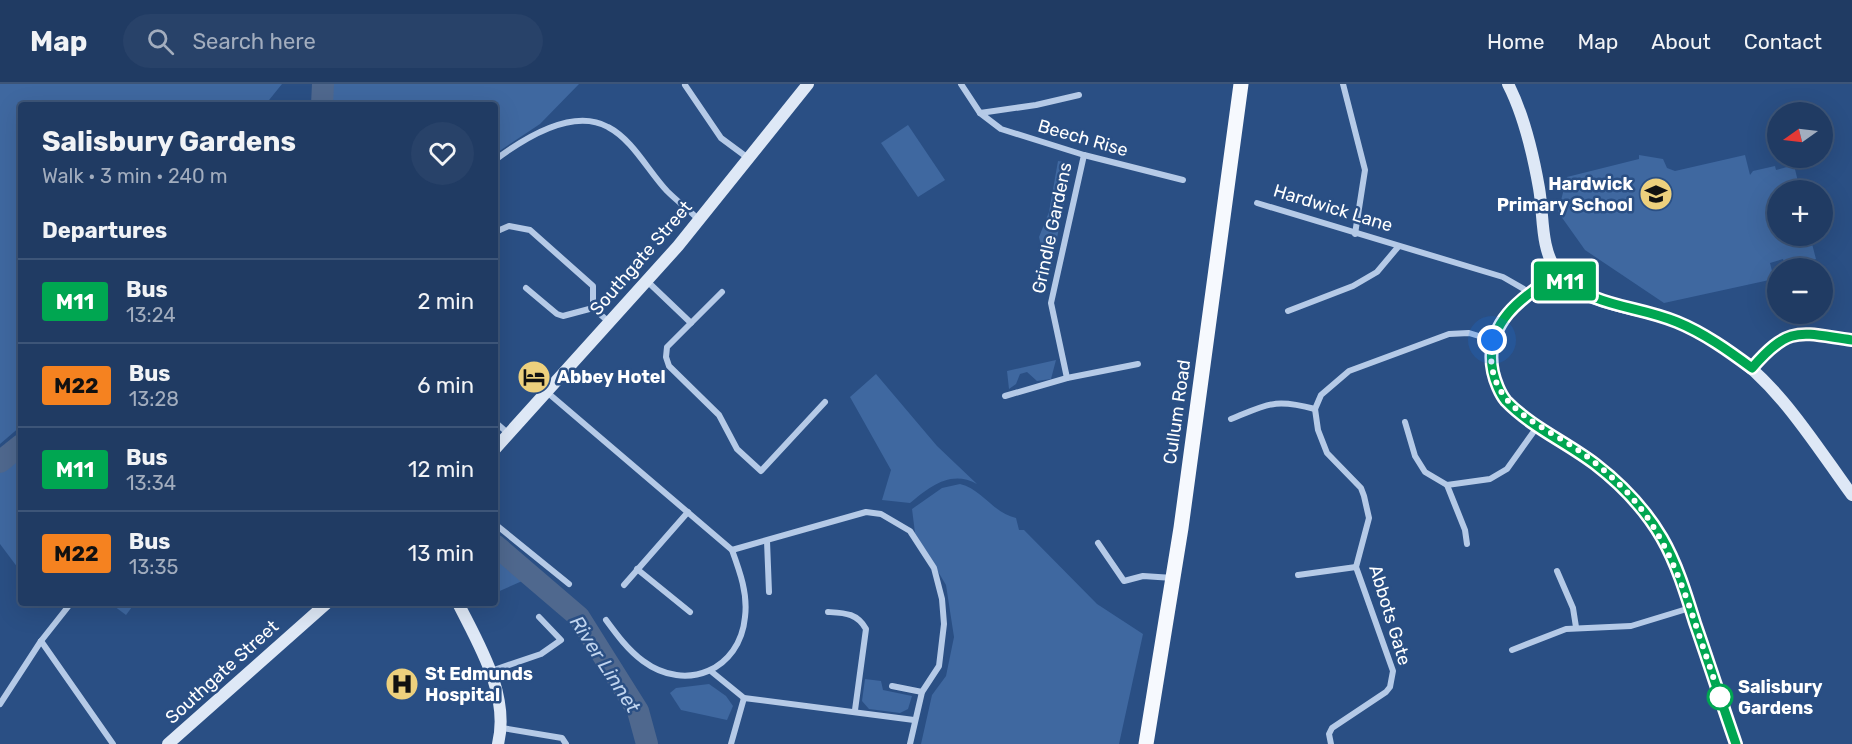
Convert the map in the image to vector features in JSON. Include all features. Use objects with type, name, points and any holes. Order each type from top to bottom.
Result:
[{"type":"main road","name":"Cullum Road","points":[[1146,744],[1174,578],[1241,84]]},
{"type":"street","name":"Southgate Street","points":[[498,446],[646,281],[808,84]]},
{"type":"street","name":"Beech Rise","points":[[961,84],[980,113],[1001,129],[1084,155],[1183,180]]},
{"type":"street","points":[[1343,84],[1365,170],[1355,234]]},
{"type":"street","points":[[1508,84],[1528,140],[1539,190],[1542,228],[1550,258],[1558,274],[1572,287],[1592,297],[1625,309],[1678,322],[1723,346],[1752,368],[1786,405],[1852,495]]},
{"type":"street","points":[[685,85],[721,138],[748,159]]},
{"type":"street","name":"Beech Rise","points":[[980,113],[1036,105],[1079,94]]},
{"type":"street","points":[[498,158],[533,135],[571,123],[597,122],[618,133],[667,191],[698,219]]},
{"type":"street","name":"Grindle Gardens","points":[[1067,378],[1051,303],[1084,155]]},
{"type":"street","name":"Hardwick Lane","points":[[1257,203],[1503,277],[1529,292]]},
{"type":"street","points":[[498,231],[509,226],[530,230],[593,286],[593,308]]},
{"type":"street","name":"Hardwick Lane","points":[[1288,311],[1353,286],[1377,272],[1398,247]]},
{"type":"street","points":[[1558,274],[1529,292],[1495,332],[1490,356],[1494,378],[1504,399],[1537,427],[1569,444],[1598,466],[1623,487],[1645,513],[1662,539],[1690,608],[1736,744]]},
{"type":"street","points":[[646,281],[691,323]]},
{"type":"street","points":[[526,288],[563,316],[593,308]]},
{"type":"street","points":[[722,292],[667,347],[666,362],[719,415],[737,449],[761,471],[825,402]]},
{"type":"street","points":[[593,308],[610,322]]},
{"type":"street","points":[[1231,419],[1287,401],[1315,409],[1321,395],[1349,371],[1449,334],[1469,333],[1492,340]]},
{"type":"street","points":[[1752,368],[1777,341],[1788,336],[1812,334],[1852,340]]},
{"type":"street","points":[[1005,396],[1067,378],[1138,364]]},
{"type":"street","points":[[548,393],[732,550],[743,580],[746,617],[736,646],[712,672],[687,677],[665,673],[644,663],[627,648],[606,620]]},
{"type":"street","name":"Abbots Gate","points":[[1315,409],[1317,430],[1327,453],[1361,488],[1366,503],[1368,529],[1356,567],[1394,671],[1393,680],[1386,692],[1332,728],[1329,734],[1330,744]]},
{"type":"street","points":[[1406,422],[1415,456],[1425,472],[1447,484],[1490,479],[1507,469],[1537,427]]},
{"type":"street","points":[[498,425],[510,435]]},
{"type":"street","points":[[1447,484],[1465,530],[1467,544]]},
{"type":"street","points":[[624,585],[688,512]]},
{"type":"street","points":[[732,550],[866,512],[888,517],[910,531],[934,568],[944,616],[939,666],[922,692],[910,744]]},
{"type":"street","points":[[498,526],[569,584]]},
{"type":"street","points":[[767,541],[769,592]]},
{"type":"street","points":[[1098,543],[1124,581],[1143,576],[1174,578]]},
{"type":"street","points":[[1298,575],[1356,567]]},
{"type":"street","points":[[637,569],[690,612]]},
{"type":"street","points":[[1557,571],[1574,608],[1576,627]]},
{"type":"street","points":[[0,704],[41,641],[68,606]]},
{"type":"street","name":"Southgate Street","points":[[168,744],[324,606]]},
{"type":"street","points":[[459,606],[490,672],[502,728],[498,744]]},
{"type":"street","points":[[1512,650],[1576,627],[1631,626],[1690,608]]},
{"type":"street","points":[[828,612],[849,613],[861,620],[866,629],[855,710]]},
{"type":"street","points":[[490,672],[541,654],[561,640],[539,616]]},
{"type":"street","points":[[41,641],[112,744]]},
{"type":"street","points":[[712,672],[744,698],[799,706],[855,710],[914,720]]},
{"type":"street","points":[[892,686],[922,692]]},
{"type":"street","points":[[731,744],[744,698]]},
{"type":"street","points":[[502,728],[562,738],[566,744]]},
{"type":"shaded area","points":[[0,84],[282,84],[267,102],[18,102],[18,429],[0,444]]},
{"type":"shaded area","points":[[327,84],[579,84],[540,124],[498,152],[498,102],[326,102]]},
{"type":"shaded area","points":[[908,125],[945,180],[918,197],[881,143]]},
{"type":"shaded area","points":[[1639,155],[1663,159],[1667,168],[1675,171],[1745,155],[1750,175],[1753,171],[1767,168],[1776,168],[1776,170],[1795,168],[1798,180],[1767,180],[1767,246],[1813,246],[1816,258],[1767,258],[1767,281],[1664,303],[1585,250],[1558,212],[1567,177],[1639,159]]},
{"type":"shaded area","points":[[1058,161],[1072,163],[1049,278],[1039,237],[1049,212]]},
{"type":"shaded area","points":[[1056,360],[1051,379],[1037,381],[1027,372],[1020,374],[1016,384],[1009,389],[1007,371]]},
{"type":"shaded area","points":[[876,374],[937,446],[977,484],[958,478],[949,479],[933,486],[910,503],[882,500],[891,470],[850,397]]},
{"type":"shaded area","points":[[18,456],[18,568],[0,544],[0,473]]},
{"type":"shaded area","points":[[960,484],[975,491],[1001,511],[1016,518],[1019,530],[1024,530],[1097,604],[1143,634],[1119,744],[921,744],[932,695],[946,676],[954,637],[946,585],[915,533],[912,509],[942,488]]},
{"type":"shaded area","points":[[498,551],[529,578],[498,592]]},
{"type":"shaded area","points":[[114,606],[133,606],[126,615]]},
{"type":"shaded area","points":[[865,679],[881,681],[883,690],[912,696],[908,709],[900,713],[869,709],[862,701]]},
{"type":"shaded area","points":[[709,684],[726,696],[733,706],[727,720],[681,710],[670,693],[676,688]]},
{"type":"waterway","points":[[322,102],[323,84]]},
{"type":"waterway","points":[[0,462],[18,447]]},
{"type":"waterway","name":"River Linnet","points":[[498,548],[579,617],[638,711],[647,744]]},
{"type":"bus line","name":"M11","points":[[1736,744],[1678,572],[1662,539],[1645,513],[1623,487],[1569,444],[1537,427],[1504,399],[1494,378],[1490,356],[1492,340],[1495,332],[1529,292],[1558,274],[1572,287],[1592,297],[1625,309],[1678,322],[1723,346],[1752,368],[1777,341],[1788,336],[1812,334],[1852,340]]},
{"type":"place","name":"Hardwick Primary School","points":[[1656,194]]},
{"type":"place","name":"Abbey Hotel","points":[[534,377]]},
{"type":"place","name":"St Edmunds Hospital","points":[[402,684]]},
{"type":"place","name":"Salisbury Gardens","points":[[1720,697]]},
{"type":"route","points":[[1492,340],[1490,356],[1494,378],[1504,399],[1537,427],[1569,444],[1623,487],[1645,513],[1662,539],[1678,572],[1720,699],[1720,697]]}]
